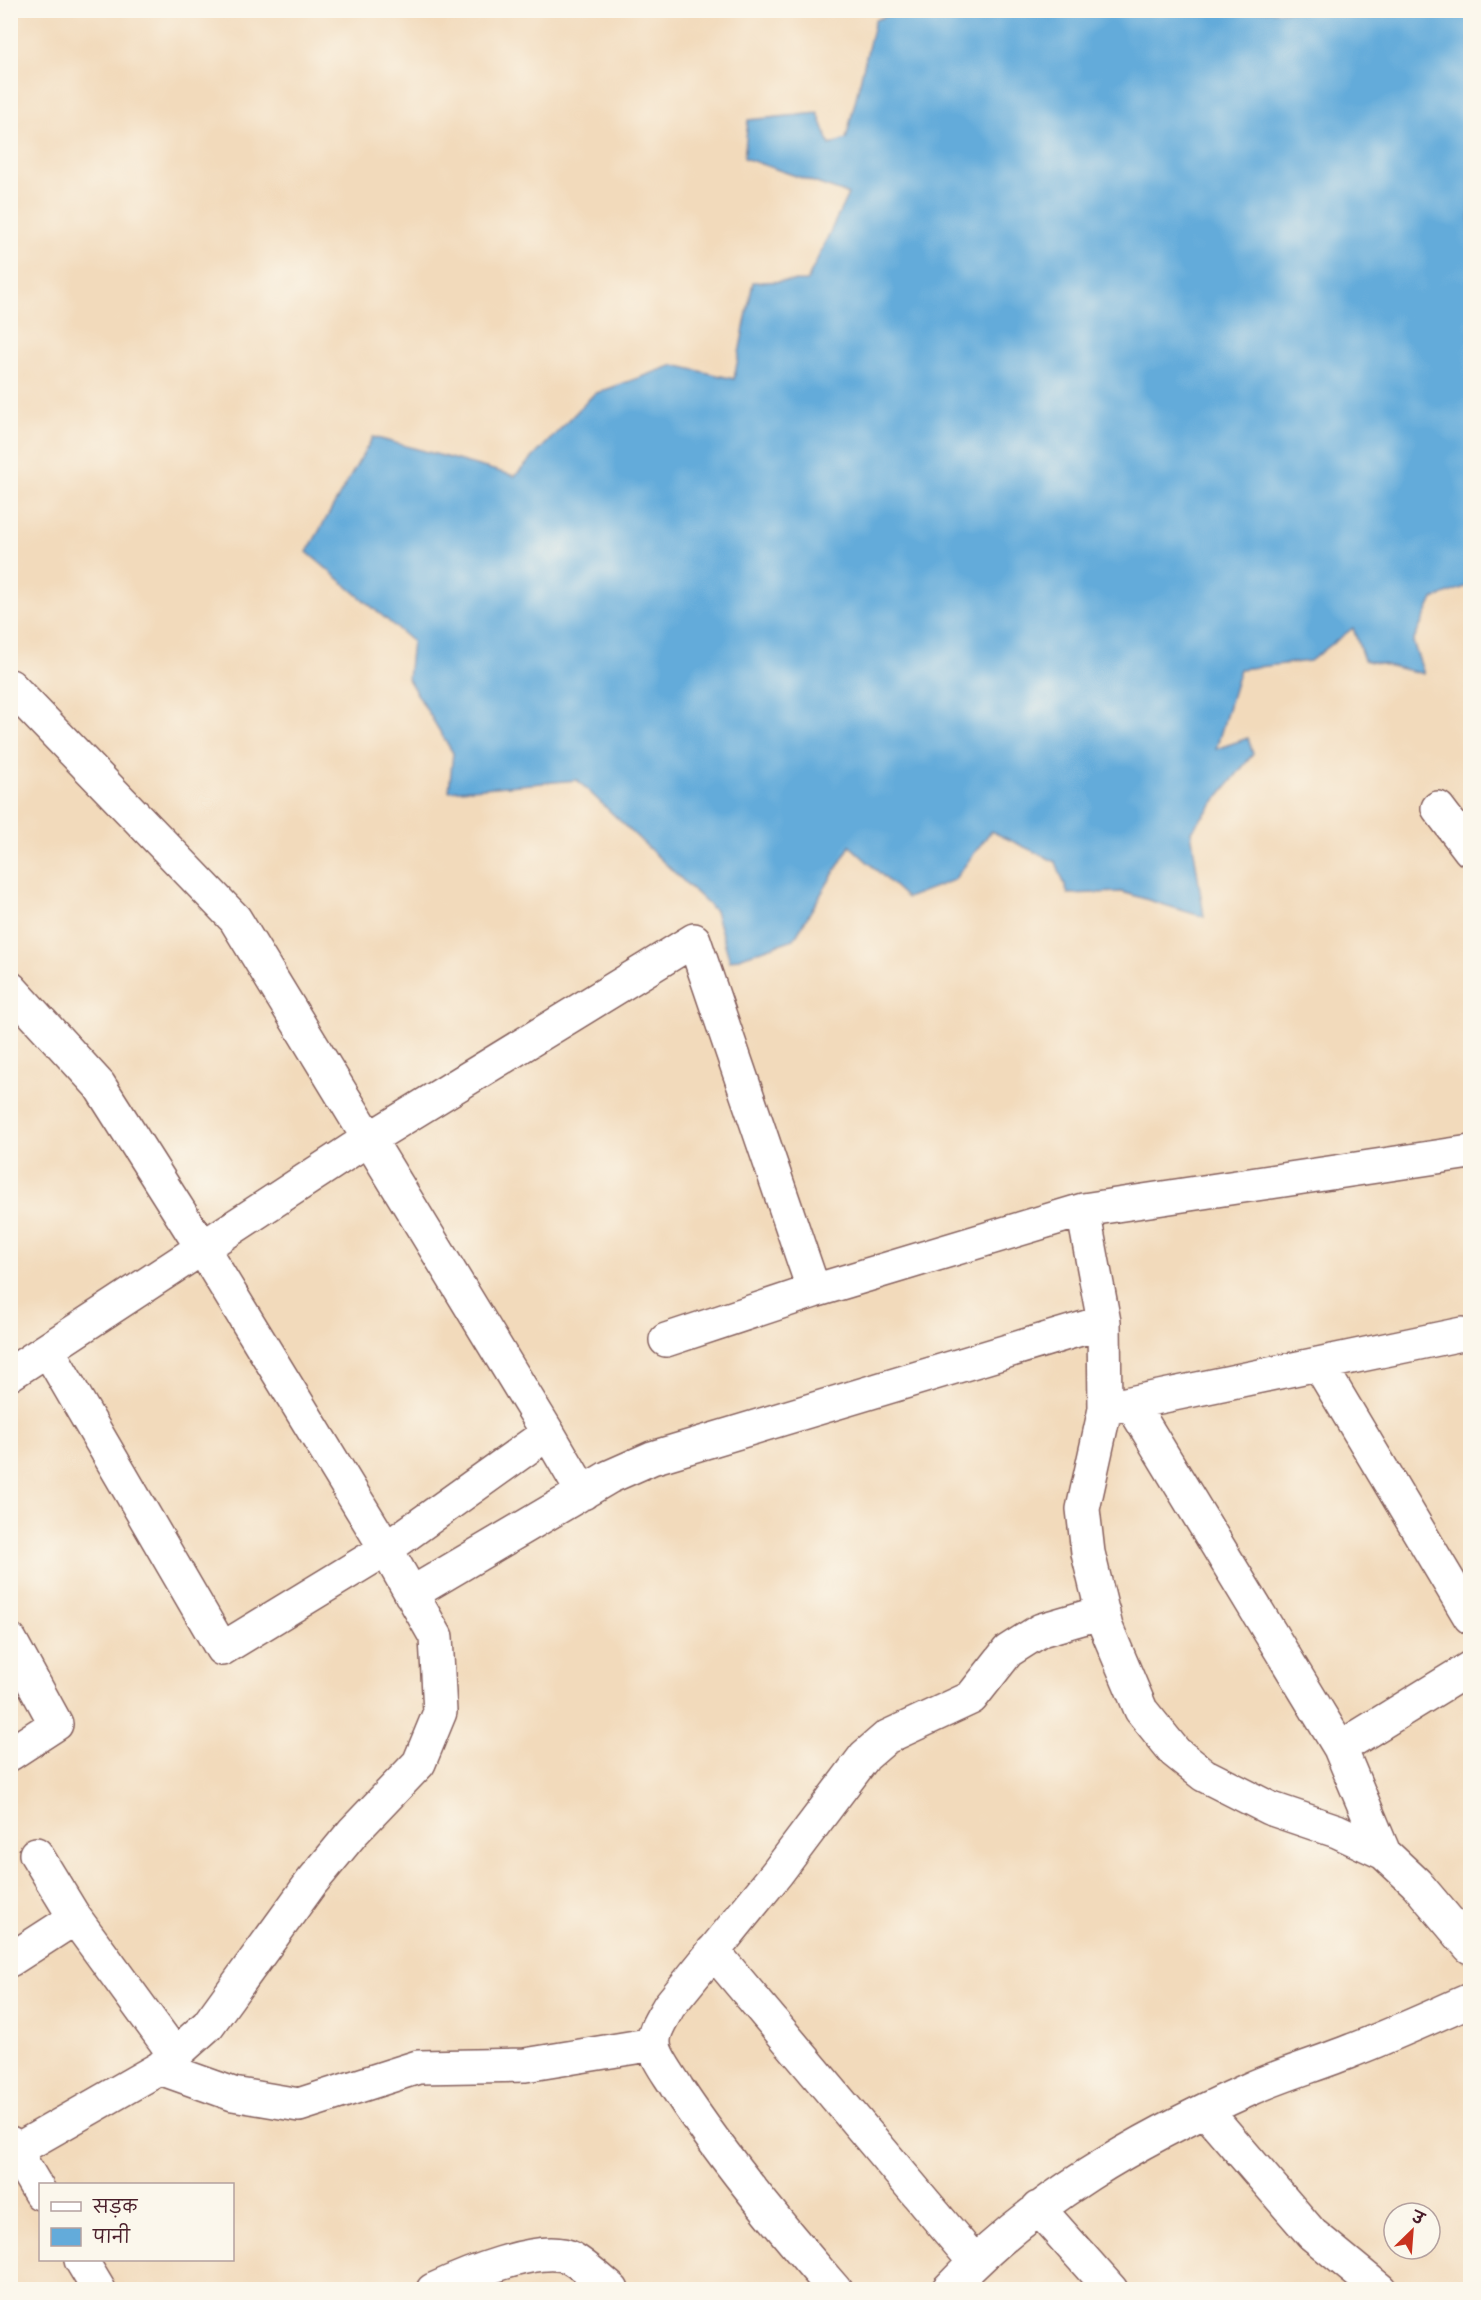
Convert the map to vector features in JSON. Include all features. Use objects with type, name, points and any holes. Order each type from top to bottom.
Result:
[{"type":"street","points":[[10,686],[235,919],[583,1493]]},
{"type":"street","points":[[1438,807],[1470,850]]},
{"type":"street","points":[[10,1374],[368,1140],[694,940],[814,1291]]},
{"type":"street","points":[[10,988],[99,1085],[203,1249],[386,1550],[436,1637],[440,1713],[419,1763],[352,1832],[311,1883],[208,2025],[167,2061],[12,2149],[39,2191]]},
{"type":"street","points":[[666,1340],[814,1291],[1083,1210],[1470,1152]]},
{"type":"street","points":[[1083,1210],[1118,1406],[1340,1748],[1384,1853]]},
{"type":"street","points":[[411,1594],[609,1477],[652,1458],[1104,1322]]},
{"type":"street","points":[[1118,1406],[1462,1334],[1470,1335]]},
{"type":"street","points":[[48,1350],[222,1649],[386,1550],[548,1433]]},
{"type":"street","points":[[1319,1364],[1470,1617]]},
{"type":"street","points":[[1118,1406],[1083,1509],[1088,1552],[1106,1627],[1141,1710],[1175,1752],[1204,1775],[1269,1808],[1337,1831],[1384,1853],[1416,1883],[1470,1947]]},
{"type":"street","points":[[835,2289],[748,2188],[695,2115],[663,2066],[654,2044],[658,2025],[669,2006],[777,1873],[865,1756],[887,1737],[971,1698],[1008,1651],[1041,1630],[1103,1612]]},
{"type":"street","points":[[10,1640],[56,1724],[10,1754]]},
{"type":"street","points":[[1340,1748],[1470,1668]]},
{"type":"street","points":[[36,1854],[167,2061],[233,2094],[299,2105],[418,2067],[525,2065],[654,2044]]},
{"type":"street","points":[[10,1960],[75,1918]]},
{"type":"street","points":[[713,1951],[959,2281],[1038,2208],[1126,2150],[1251,2089],[1354,2050],[1470,2000]]},
{"type":"street","points":[[1206,2111],[1312,2234],[1380,2289]]},
{"type":"street","points":[[1038,2208],[1112,2289]]},
{"type":"street","points":[[433,2289],[498,2264],[543,2254],[570,2257],[612,2289]]},
{"type":"street","points":[[82,2261],[99,2289]]},
{"type":"water","points":[[901,11],[1470,11],[1470,585],[1433,599],[1413,642],[1424,674],[1364,660],[1353,628],[1310,661],[1240,669],[1216,749],[1248,738],[1253,754],[1191,831],[1204,917],[1122,892],[1068,894],[1056,862],[991,831],[954,880],[907,898],[850,846],[794,939],[730,961],[715,911],[577,780],[449,791],[453,753],[408,679],[412,641],[307,552],[373,437],[515,476],[594,394],[674,365],[734,379],[753,282],[807,281],[848,194],[744,158],[748,120],[818,113],[830,145],[846,139],[875,20]]}]
